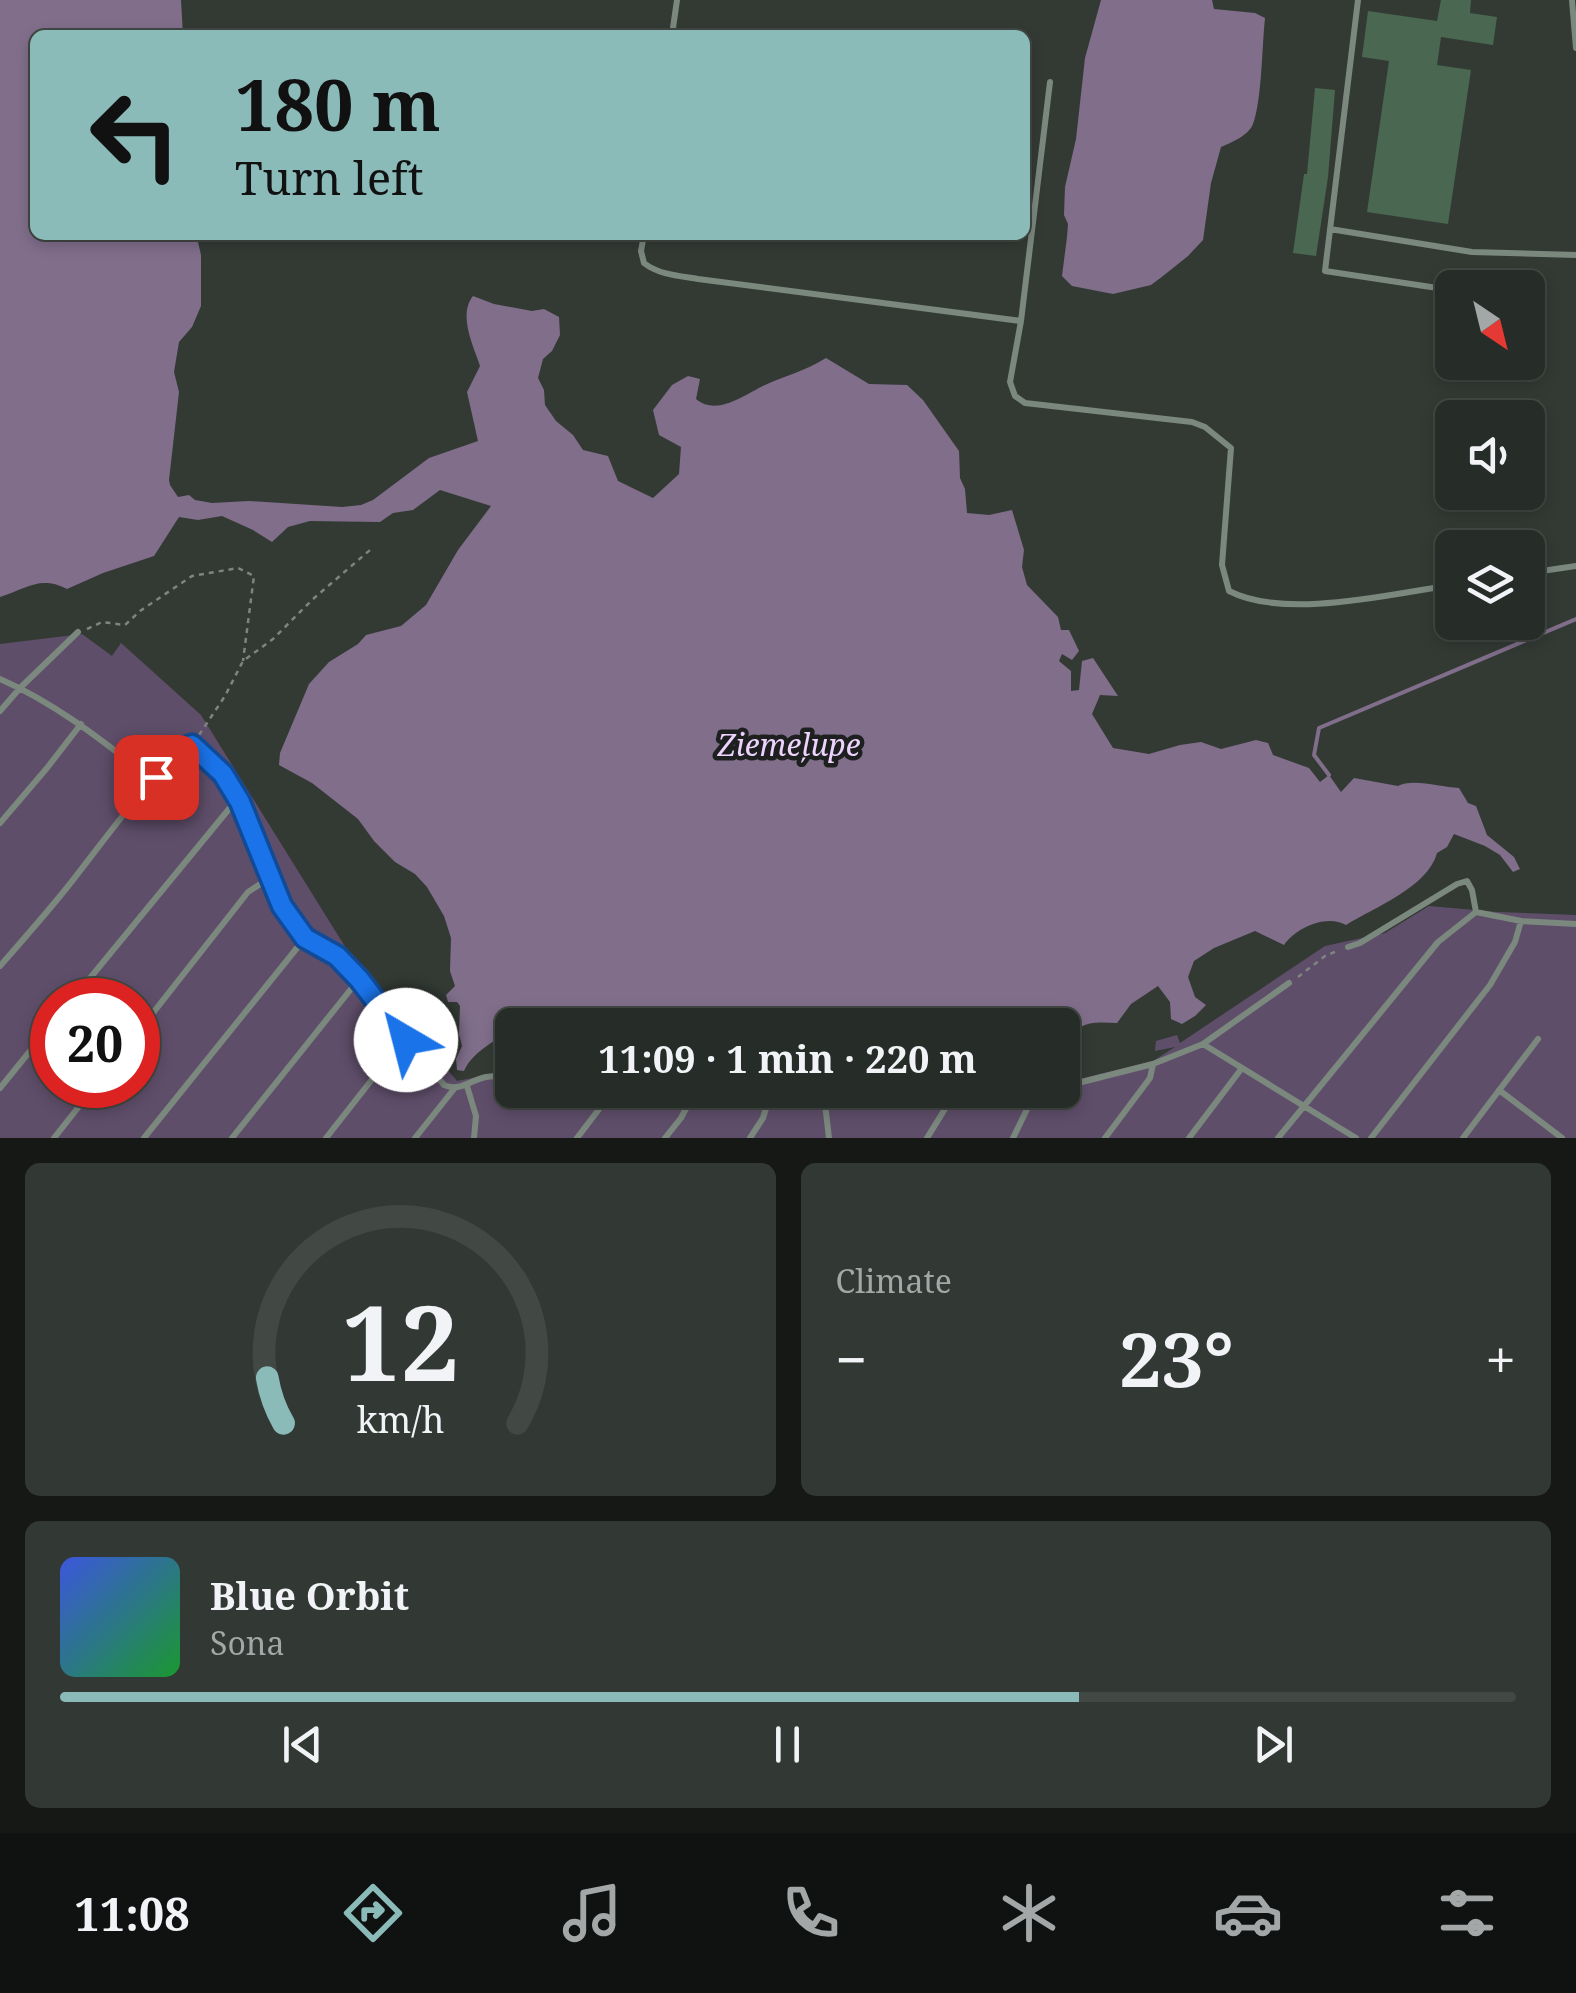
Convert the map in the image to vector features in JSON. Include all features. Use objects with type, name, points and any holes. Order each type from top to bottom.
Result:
[{"type":"lane","points":[[673,30],[677,0]]},
{"type":"lane","points":[[1358,0],[1325,271],[1435,288]]},
{"type":"lane","points":[[1572,0],[1576,48]]},
{"type":"lane","points":[[1050,82],[1010,382],[1015,396],[1025,403],[1192,422],[1231,448],[1222,565],[1228,591],[1244,599],[1286,604],[1368,599],[1435,587]]},
{"type":"lane","points":[[1330,228],[1472,252],[1576,254]]},
{"type":"lane","points":[[643,240],[644,263],[665,273],[1020,321]]},
{"type":"lane","points":[[1545,571],[1576,566]]},
{"type":"lane","points":[[0,711],[78,632]]},
{"type":"lane","points":[[0,679],[80,724],[153,780]]},
{"type":"lane","points":[[0,824],[80,724]]},
{"type":"lane","points":[[0,966],[153,780],[184,748],[192,745],[223,774],[238,798],[282,906],[305,938],[337,956],[359,979],[444,1085],[454,1089],[495,1076]]},
{"type":"lane","points":[[90,978],[238,798]]},
{"type":"lane","points":[[160,1004],[248,892],[271,877]]},
{"type":"lane","points":[[1348,947],[1456,884],[1468,882],[1476,912]]},
{"type":"lane","points":[[1278,1138],[1438,942],[1476,912],[1521,921],[1576,924]]},
{"type":"lane","points":[[1372,1138],[1490,985],[1515,942],[1521,921]]},
{"type":"lane","points":[[144,1138],[305,938]]},
{"type":"lane","points":[[232,1138],[359,979]]},
{"type":"lane","points":[[1080,1082],[1153,1064],[1203,1044],[1289,983]]},
{"type":"lane","points":[[1463,1138],[1538,1038]]},
{"type":"lane","points":[[326,1138],[406,1040]]},
{"type":"lane","points":[[1203,1044],[1356,1138]]},
{"type":"lane","points":[[0,1088],[30,1051]]},
{"type":"lane","points":[[1105,1138],[1150,1078],[1153,1064]]},
{"type":"lane","points":[[1190,1138],[1242,1068]]},
{"type":"lane","points":[[467,1086],[476,1116],[474,1138]]},
{"type":"lane","points":[[416,1138],[454,1089]]},
{"type":"lane","points":[[1499,1090],[1562,1138]]},
{"type":"lane","points":[[54,1138],[78,1108]]},
{"type":"lane","points":[[577,1138],[600,1108]]},
{"type":"lane","points":[[665,1138],[686,1108]]},
{"type":"lane","points":[[750,1138],[765,1108]]},
{"type":"lane","points":[[825,1108],[829,1138]]},
{"type":"lane","points":[[927,1138],[946,1108]]},
{"type":"lane","points":[[1013,1138],[1027,1108]]},
{"type":"path","points":[[242,661],[273,639],[313,598],[370,550]]},
{"type":"path","points":[[78,632],[102,622],[125,625],[192,576],[238,568],[254,576],[242,661],[192,745]]},
{"type":"path","points":[[1289,983],[1326,956],[1348,947]]},
{"type":"shaded area","points":[[82,634],[112,656],[121,643],[201,715],[349,953],[457,1081],[495,1073],[495,1108],[1080,1108],[1080,1079],[1153,1061],[1175,1047],[1155,1051],[1156,1041],[1177,1035],[1180,1043],[1325,946],[1385,933],[1429,906],[1576,915],[1576,1138],[0,1138],[0,644]]},
{"type":"water","name":"Ziemeļupe","points":[[0,0],[181,0],[183,30],[30,30],[30,240],[198,242],[201,306],[192,327],[179,342],[174,372],[179,392],[169,480],[178,497],[189,495],[212,503],[361,505],[429,458],[478,441],[467,392],[480,366],[467,321],[473,296],[532,311],[544,309],[559,317],[560,335],[543,359],[538,378],[545,405],[583,450],[608,456],[618,481],[653,498],[679,474],[681,447],[659,435],[653,410],[672,385],[688,376],[700,379],[696,399],[704,404],[722,405],[826,358],[869,384],[907,385],[923,400],[959,451],[967,513],[989,515],[1012,510],[1024,550],[1022,567],[1027,585],[1058,617],[1061,630],[1069,630],[1079,651],[1072,660],[1062,654],[1059,661],[1071,671],[1071,691],[1079,690],[1082,661],[1093,658],[1118,696],[1100,695],[1092,714],[1113,748],[1149,754],[1201,742],[1221,749],[1256,740],[1268,743],[1273,755],[1309,768],[1320,782],[1329,775],[1341,792],[1354,778],[1398,786],[1419,783],[1459,788],[1468,803],[1476,806],[1487,835],[1514,857],[1520,869],[1513,872],[1500,855],[1454,834],[1412,886],[1346,925],[1330,921],[1312,924],[1284,945],[1255,931],[1194,961],[1188,977],[1195,997],[1206,1005],[1182,1024],[1171,1019],[1170,1002],[1158,986],[1131,1004],[1117,1023],[1095,1023],[1080,1028],[1080,1008],[495,1008],[495,1041],[478,1053],[464,1071],[457,1070],[456,1059],[462,1046],[460,1006],[448,1002],[446,995],[455,986],[450,971],[451,938],[444,916],[427,887],[395,862],[358,819],[312,783],[279,765],[280,753],[309,684],[329,662],[366,635],[401,626],[426,605],[458,550],[491,506],[440,490],[413,510],[393,513],[380,522],[310,521],[288,527],[272,542],[222,516],[198,520],[179,517],[154,556],[67,589],[49,583],[0,597]]},
{"type":"water","points":[[1101,0],[1212,0],[1214,9],[1255,13],[1265,18],[1256,114],[1248,132],[1221,147],[1203,240],[1151,285],[1113,294],[1072,286],[1062,276],[1068,224],[1064,215],[1065,187],[1076,139],[1085,58]]},
{"type":"building","points":[[1441,0],[1471,0],[1470,13],[1497,17],[1493,45],[1441,37],[1437,65],[1471,70],[1448,224],[1367,212],[1389,61],[1362,57],[1368,11],[1437,21]]},
{"type":"building","points":[[1315,88],[1335,90],[1316,256],[1293,253],[1307,174]]},
{"type":"waterway","points":[[1329,775],[1314,755],[1319,728],[1576,619]]},
{"type":"route","points":[[156,777],[184,748],[192,745],[208,758],[240,802],[282,906],[305,938],[337,956],[359,979],[406,1040]]}]
